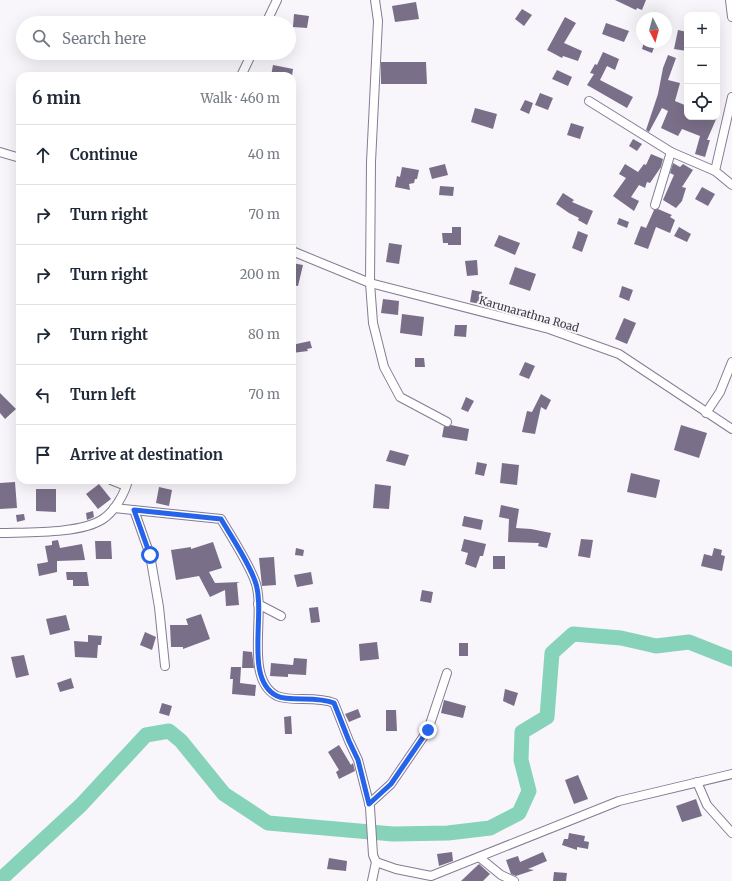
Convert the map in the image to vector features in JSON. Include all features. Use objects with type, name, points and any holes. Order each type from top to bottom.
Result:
[{"type":"street","points":[[269,16],[277,0]]},
{"type":"street","points":[[375,0],[378,21],[372,162],[370,283],[373,323],[384,367],[400,397],[448,422]]},
{"type":"street","points":[[730,0],[732,17]]},
{"type":"street","points":[[243,72],[249,60]]},
{"type":"street","points":[[715,171],[732,97]]},
{"type":"street","points":[[589,101],[671,152],[715,171],[732,185]]},
{"type":"street","points":[[0,152],[16,157]]},
{"type":"street","points":[[655,205],[671,152]]},
{"type":"street","name":"Karunarathna Road","points":[[296,253],[370,283],[549,329],[618,354],[732,429]]},
{"type":"street","points":[[706,413],[720,392],[732,362]]},
{"type":"street","points":[[0,533],[69,530],[104,518],[114,508],[126,484]]},
{"type":"street","points":[[114,508],[221,519],[256,582],[260,625],[258,667],[262,679],[270,691],[278,697],[326,700],[334,703],[358,760],[369,805],[374,859],[372,881]]},
{"type":"street","points":[[134,510],[150,555],[160,607],[165,666]]},
{"type":"street","points":[[258,604],[281,616]]},
{"type":"street","points":[[369,805],[391,784],[428,730],[447,673]]},
{"type":"street","points":[[374,859],[396,869],[431,879],[478,857],[619,801],[732,774]]},
{"type":"street","points":[[697,782],[707,805],[732,833]]},
{"type":"street","points":[[478,857],[501,875],[514,881]]},
{"type":"building","points":[[615,0],[646,0],[642,10],[637,8],[636,10]]},
{"type":"building","points":[[416,2],[419,19],[395,22],[392,6]]},
{"type":"building","points":[[522,9],[532,15],[524,26],[515,19]]},
{"type":"building","points":[[294,14],[309,16],[307,28],[296,27],[296,16],[294,16]]},
{"type":"building","points":[[565,17],[576,23],[564,43],[582,51],[578,61],[563,56],[562,58],[547,50]]},
{"type":"building","points":[[606,23],[629,31],[624,42],[602,34]]},
{"type":"building","points":[[678,30],[684,31],[684,51],[674,49]]},
{"type":"building","points":[[642,48],[654,48],[652,53]]},
{"type":"building","points":[[603,52],[619,59],[615,70],[607,66],[600,80],[633,97],[627,108],[587,85],[594,74],[590,73],[595,64],[597,65]]},
{"type":"building","points":[[668,55],[676,58],[668,80],[680,83],[675,101],[684,105],[684,120],[716,120],[707,140],[710,140],[705,157],[695,154],[700,136],[682,129],[678,136],[661,128],[668,111],[662,108],[649,132],[646,130],[658,94],[663,68]]},
{"type":"building","points":[[381,62],[426,62],[427,84],[381,84]]},
{"type":"building","points":[[273,65],[293,69],[293,72],[272,72]]},
{"type":"building","points":[[557,70],[572,77],[568,86],[552,79]]},
{"type":"building","points":[[540,93],[553,98],[548,110],[535,105]]},
{"type":"building","points":[[525,100],[533,103],[529,114],[520,110]]},
{"type":"building","points":[[475,108],[497,114],[493,129],[471,122]]},
{"type":"building","points":[[571,123],[584,127],[580,139],[567,135]]},
{"type":"building","points":[[633,139],[642,144],[637,151],[629,146]]},
{"type":"building","points":[[651,154],[663,159],[661,167],[650,183],[647,182],[645,188],[639,185],[631,197],[639,201],[634,211],[613,196],[626,178],[619,174],[625,164],[638,172],[644,164],[646,165]]},
{"type":"building","points":[[673,163],[680,167],[683,164],[693,170],[682,187],[686,188],[682,201],[676,208],[663,200],[674,175],[670,173]]},
{"type":"building","points":[[445,164],[448,175],[432,179],[429,168]]},
{"type":"building","points":[[402,167],[419,170],[417,179],[415,179],[414,183],[409,184],[410,190],[395,187],[397,176],[400,177]]},
{"type":"building","points":[[440,186],[454,187],[453,196],[439,195]]},
{"type":"building","points":[[702,187],[715,194],[708,206],[695,199]]},
{"type":"building","points":[[563,193],[574,200],[572,202],[593,211],[587,225],[578,220],[579,218],[556,204]]},
{"type":"building","points":[[658,209],[672,215],[670,217],[675,220],[670,233],[656,227],[648,249],[634,244],[641,226],[646,228],[654,210]]},
{"type":"building","points":[[619,218],[629,222],[627,228],[617,224]]},
{"type":"building","points":[[452,227],[461,227],[461,245],[448,245],[448,243],[443,243],[442,233],[452,233]]},
{"type":"building","points":[[679,227],[691,234],[687,242],[674,236]]},
{"type":"building","points":[[578,231],[588,235],[582,252],[572,248]]},
{"type":"building","points":[[499,235],[520,243],[515,255],[494,246]]},
{"type":"building","points":[[389,243],[402,245],[399,264],[386,262]]},
{"type":"building","points":[[477,260],[478,275],[467,276],[465,261]]},
{"type":"building","points":[[296,264],[303,265],[298,286],[296,286]]},
{"type":"building","points":[[515,267],[536,274],[530,291],[509,284]]},
{"type":"building","points":[[622,286],[633,290],[629,301],[619,297]]},
{"type":"building","points":[[472,290],[482,292],[481,304],[470,302]]},
{"type":"building","points":[[383,299],[399,301],[398,315],[381,313]]},
{"type":"building","points":[[402,314],[424,317],[422,336],[400,333]]},
{"type":"building","points":[[624,318],[636,323],[627,344],[615,339]]},
{"type":"building","points":[[455,325],[467,325],[466,337],[454,336]]},
{"type":"building","points":[[310,341],[312,348],[307,349],[308,351],[296,352],[296,344]]},
{"type":"building","points":[[415,358],[424,358],[425,367],[415,367]]},
{"type":"building","points":[[525,362],[535,366],[529,379],[519,375]]},
{"type":"building","points":[[0,393],[16,409],[5,419],[0,413]]},
{"type":"building","points":[[541,394],[551,400],[546,410],[541,407],[535,434],[522,432],[527,411],[532,412]]},
{"type":"building","points":[[466,397],[474,401],[468,412],[461,409]]},
{"type":"building","points":[[451,425],[469,429],[467,441],[442,437],[444,426],[448,427]]},
{"type":"building","points":[[681,425],[707,433],[699,458],[674,450]]},
{"type":"building","points":[[390,450],[409,455],[405,466],[386,461]]},
{"type":"building","points":[[477,462],[487,464],[484,476],[475,474]]},
{"type":"building","points":[[502,463],[519,465],[517,485],[500,483]]},
{"type":"building","points":[[631,473],[660,480],[656,498],[627,492]]},
{"type":"building","points":[[15,482],[17,508],[0,509],[0,483]]},
{"type":"building","points":[[99,484],[111,499],[98,509],[86,494]]},
{"type":"building","points":[[375,484],[391,486],[389,509],[373,508]]},
{"type":"building","points":[[159,487],[172,490],[169,506],[156,503]]},
{"type":"building","points":[[36,489],[56,489],[56,512],[36,511]]},
{"type":"building","points":[[501,505],[519,509],[516,528],[551,533],[547,548],[538,546],[539,543],[508,542],[509,519],[499,517]]},
{"type":"building","points":[[93,511],[94,517],[87,520],[86,513]]},
{"type":"building","points":[[24,514],[25,520],[17,522],[16,515]]},
{"type":"building","points":[[464,516],[483,520],[481,530],[462,526]]},
{"type":"building","points":[[464,539],[486,544],[483,556],[480,556],[476,568],[465,564],[468,553],[461,551]]},
{"type":"building","points":[[581,539],[593,540],[590,558],[578,556]]},
{"type":"building","points":[[58,540],[60,548],[82,544],[85,560],[57,561],[57,572],[39,576],[37,564],[48,562],[45,546],[52,545],[52,541]]},
{"type":"building","points":[[95,541],[111,541],[112,559],[96,559]]},
{"type":"building","points":[[213,542],[222,568],[209,572],[215,583],[240,582],[237,583],[239,605],[226,606],[225,590],[210,597],[199,576],[176,580],[171,550],[191,547],[191,549]]},
{"type":"building","points":[[296,548],[304,550],[303,556],[295,555]]},
{"type":"building","points":[[714,548],[722,550],[721,555],[725,556],[722,571],[701,566],[704,554],[712,556]]},
{"type":"building","points":[[493,556],[505,556],[505,569],[493,569]]},
{"type":"building","points":[[274,557],[276,585],[262,586],[259,558]]},
{"type":"building","points":[[66,572],[87,572],[89,586],[73,586],[73,580],[67,580]]},
{"type":"building","points":[[311,572],[313,584],[297,587],[294,575]]},
{"type":"building","points":[[422,590],[433,592],[431,603],[420,601]]},
{"type":"building","points":[[318,607],[320,622],[311,623],[309,608]]},
{"type":"building","points":[[201,614],[210,639],[183,649],[183,647],[171,647],[170,625],[188,625],[186,619]]},
{"type":"building","points":[[66,615],[70,630],[50,635],[46,619]]},
{"type":"building","points":[[145,632],[156,637],[152,650],[140,645]]},
{"type":"building","points":[[88,635],[102,636],[101,645],[98,645],[97,658],[75,657],[74,641],[88,642]]},
{"type":"building","points":[[377,642],[379,659],[360,661],[359,644]]},
{"type":"building","points":[[459,643],[468,643],[468,656],[459,656]]},
{"type":"building","points":[[243,651],[252,652],[254,668],[242,668]]},
{"type":"building","points":[[24,655],[29,675],[16,678],[11,657]]},
{"type":"building","points":[[294,658],[307,659],[306,675],[288,674],[288,677],[270,676],[271,663],[293,665]]},
{"type":"building","points":[[231,667],[241,667],[240,683],[256,685],[255,696],[232,694],[233,679],[230,679]]},
{"type":"building","points":[[71,678],[74,688],[60,692],[57,683]]},
{"type":"building","points":[[505,689],[518,693],[514,706],[503,701]]},
{"type":"building","points":[[444,700],[466,706],[463,718],[441,713]]},
{"type":"building","points":[[162,703],[172,706],[169,716],[159,713]]},
{"type":"building","points":[[358,709],[361,717],[349,722],[345,714]]},
{"type":"building","points":[[386,710],[396,710],[397,731],[386,731]]},
{"type":"building","points":[[291,716],[292,734],[285,734],[284,717]]},
{"type":"building","points":[[339,745],[351,765],[353,763],[355,771],[339,779],[336,772],[339,770],[328,752]]},
{"type":"building","points":[[578,775],[588,799],[574,804],[565,780]]},
{"type":"building","points":[[696,799],[702,816],[682,822],[676,806]]},
{"type":"building","points":[[569,833],[585,836],[584,841],[589,842],[588,849],[577,847],[577,850],[562,845],[564,839],[568,839]]},
{"type":"building","points":[[452,852],[453,861],[439,866],[437,854]]},
{"type":"building","points":[[543,852],[547,861],[528,869],[534,870],[516,876],[511,874],[506,860],[518,856],[520,862]]},
{"type":"building","points":[[329,858],[347,861],[346,871],[327,869]]},
{"type":"building","points":[[479,864],[490,874],[483,881],[461,881]]},
{"type":"building","points":[[554,872],[567,873],[566,881],[553,881]]},
{"type":"waterway","points":[[0,880],[81,805],[146,735],[169,731],[181,741],[224,794],[268,823],[393,834],[448,833],[490,828],[519,813],[529,791],[521,760],[522,732],[547,717],[552,653],[573,634],[621,638],[656,646],[689,642],[732,659]]},
{"type":"route","points":[[150,555],[134,510],[221,519],[256,582],[260,625],[258,667],[262,679],[270,691],[278,697],[326,700],[334,703],[358,760],[369,804],[391,784],[428,730]]}]
